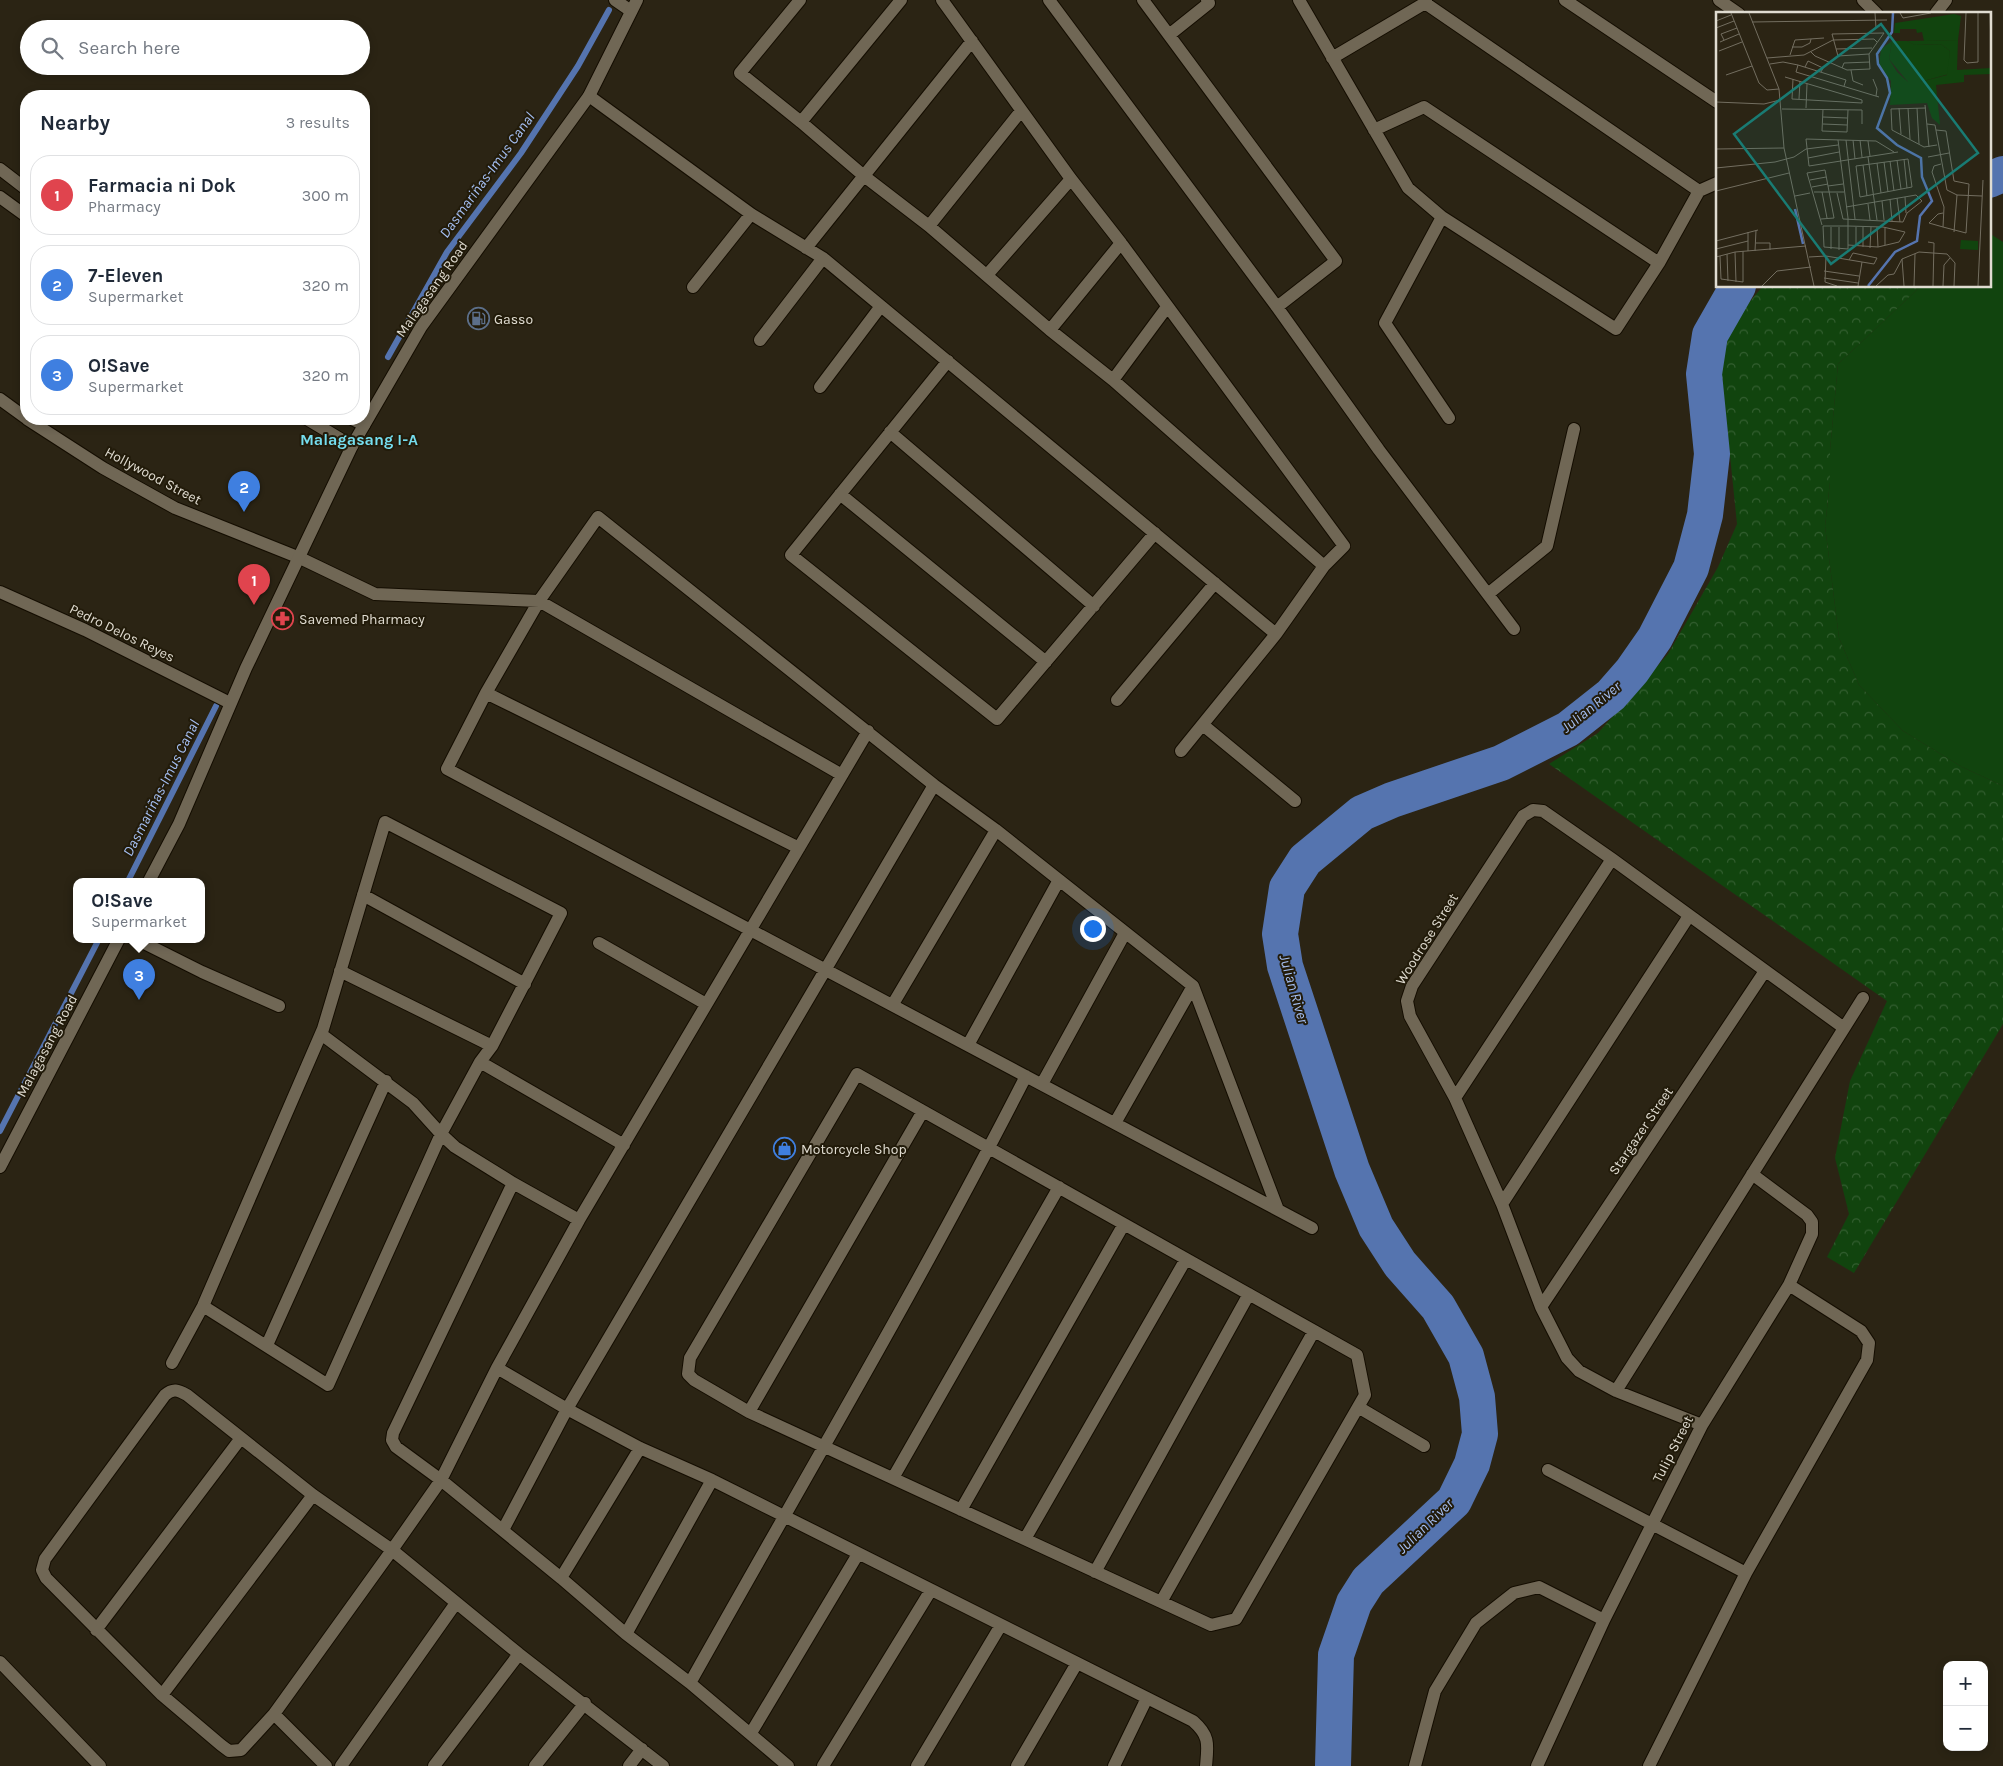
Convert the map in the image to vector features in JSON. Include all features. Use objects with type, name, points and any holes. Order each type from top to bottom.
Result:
[{"type":"street","points":[[615,0],[634,6]]},
{"type":"street","points":[[800,0],[740,73],[802,122],[864,176],[929,226],[1050,330],[1113,380],[1324,566]]},
{"type":"street","points":[[802,122],[902,0]]},
{"type":"street","points":[[942,0],[1070,179],[1121,243],[1344,546],[1324,566],[1276,634],[1181,751]]},
{"type":"street","points":[[1049,0],[1277,307],[1379,450],[1514,629]]},
{"type":"street","points":[[1143,0],[1336,261],[1277,307]]},
{"type":"street","points":[[1169,35],[1209,4],[1207,0]]},
{"type":"street","points":[[1299,0],[1408,188],[1442,217],[1616,329],[1659,263],[1700,191],[1716,183]]},
{"type":"street","points":[[1565,0],[1716,101]]},
{"type":"street","points":[[1719,0],[1736,12]]},
{"type":"street","points":[[1863,0],[1875,12]]},
{"type":"street","points":[[1937,12],[1946,0]]},
{"type":"street","points":[[1332,58],[1426,1],[1700,191]]},
{"type":"street","name":"Malagasang Road","points":[[370,415],[421,327],[589,96],[634,6]]},
{"type":"street","points":[[806,248],[972,41]]},
{"type":"street","points":[[589,96],[751,214],[823,258],[1276,634]]},
{"type":"street","points":[[1374,130],[1424,107],[1659,263]]},
{"type":"street","points":[[929,226],[1021,111]]},
{"type":"street","points":[[0,169],[20,184]]},
{"type":"street","points":[[987,275],[1070,179]]},
{"type":"street","points":[[0,197],[20,212]]},
{"type":"street","points":[[693,287],[751,214]]},
{"type":"street","points":[[1442,217],[1385,324],[1449,418]]},
{"type":"street","points":[[1050,330],[1121,243]]},
{"type":"street","points":[[760,340],[823,258]]},
{"type":"street","points":[[820,387],[881,306]]},
{"type":"street","points":[[1113,380],[1168,307]]},
{"type":"street","points":[[948,361],[791,555],[998,719],[1155,533]]},
{"type":"street","name":"Hollywood Street","points":[[0,399],[20,413]]},
{"type":"street","name":"Hollywood Street","points":[[38,425],[102,468],[176,508],[300,558],[374,594],[539,601]]},
{"type":"street","points":[[317,425],[352,446]]},
{"type":"street","name":"Malagasang Road","points":[[151,878],[179,824],[230,703],[352,446],[364,425]]},
{"type":"street","points":[[1488,594],[1547,546],[1574,429]]},
{"type":"street","points":[[890,432],[1094,606]]},
{"type":"street","points":[[840,494],[1046,662]]},
{"type":"street","points":[[1278,1210],[1192,986],[996,830],[934,786],[598,517],[539,601],[486,693],[447,769],[892,1004],[1026,1076],[1042,1084],[1278,1210],[1312,1228]]},
{"type":"street","points":[[1117,700],[1215,583]]},
{"type":"street","name":"Pedro Delos Reyes","points":[[0,592],[85,630],[230,703]]},
{"type":"street","points":[[539,601],[842,775]]},
{"type":"street","points":[[486,693],[799,848]]},
{"type":"street","points":[[1203,725],[1295,801]]},
{"type":"street","points":[[663,1766],[585,1703],[519,1654],[392,1550],[313,1495],[187,1395],[178,1390],[170,1391],[165,1395],[45,1558],[42,1570],[46,1578],[162,1695],[228,1750],[240,1750],[248,1744],[274,1714],[392,1550],[441,1480],[497,1368],[579,1220],[868,732]]},
{"type":"street","points":[[502,1530],[567,1409],[934,786]]},
{"type":"street","name":"Woodrose Street","points":[[1702,1425],[1616,1391],[1579,1371],[1566,1358],[1541,1307],[1502,1204],[1455,1098],[1410,1016],[1407,1001],[1412,986],[1523,816],[1533,810],[1543,811],[1612,859],[1844,1028]]},
{"type":"street","points":[[172,1363],[203,1306],[321,1034],[385,822],[561,913],[492,1046],[480,1062],[441,1134],[328,1385],[203,1306]]},
{"type":"street","points":[[892,1004],[996,830]]},
{"type":"street","points":[[1455,1098],[1612,859]]},
{"type":"street","points":[[968,1045],[1059,880]]},
{"type":"street","points":[[363,895],[525,984]]},
{"type":"street","points":[[1502,1204],[1689,916]]},
{"type":"street","points":[[1042,1084],[1125,933]]},
{"type":"street","name":"Malagasang Road","points":[[0,1167],[117,943]]},
{"type":"street","points":[[144,943],[202,972],[278,1006]]},
{"type":"street","points":[[599,943],[706,1004]]},
{"type":"street","points":[[340,971],[492,1046]]},
{"type":"street","name":"Stargazer Street","points":[[1541,1307],[1765,971]]},
{"type":"street","points":[[1115,1123],[1192,986]]},
{"type":"street","points":[[1616,1391],[1863,998]]},
{"type":"street","points":[[321,1034],[414,1103],[455,1147],[513,1184],[579,1220]]},
{"type":"street","points":[[480,1062],[624,1145]]},
{"type":"street","points":[[857,1074],[923,1111],[1357,1355],[1364,1395],[1236,1619],[1211,1625],[749,1412],[694,1380],[688,1374],[690,1358],[857,1074]]},
{"type":"street","points":[[690,1683],[824,1447],[989,1148],[1026,1076]]},
{"type":"street","points":[[267,1345],[386,1081]]},
{"type":"street","points":[[749,1412],[923,1111]]},
{"type":"street","name":"Tulip Street","points":[[1537,1766],[1604,1620],[1702,1425],[1789,1285],[1812,1234],[1812,1222],[1808,1215],[1752,1174]]},
{"type":"street","points":[[513,1184],[393,1433],[392,1440],[396,1447],[441,1480],[626,1634],[690,1683],[788,1766]]},
{"type":"street","points":[[893,1478],[1059,1187]]},
{"type":"street","points":[[960,1510],[1124,1224]]},
{"type":"street","points":[[1025,1540],[1186,1259]]},
{"type":"street","points":[[1649,1766],[1746,1573],[1867,1360],[1869,1344],[1860,1331],[1789,1285]]},
{"type":"street","points":[[1095,1572],[1249,1294]]},
{"type":"street","points":[[1161,1602],[1314,1331]]},
{"type":"street","points":[[497,1368],[567,1409],[640,1448],[712,1480],[1192,1721],[1203,1730],[1208,1744],[1206,1766]]},
{"type":"street","points":[[1358,1407],[1424,1446]]},
{"type":"street","points":[[96,1630],[241,1438]]},
{"type":"street","points":[[561,1578],[640,1448]]},
{"type":"street","points":[[1548,1470],[1746,1573]]},
{"type":"street","points":[[626,1634],[712,1480]]},
{"type":"street","points":[[162,1695],[313,1495]]},
{"type":"street","points":[[750,1733],[858,1554]]},
{"type":"street","points":[[1415,1766],[1435,1691],[1476,1623],[1514,1593],[1539,1587],[1604,1620]]},
{"type":"street","points":[[823,1766],[931,1590]]},
{"type":"street","points":[[341,1766],[456,1603]]},
{"type":"street","points":[[917,1766],[1001,1625]]},
{"type":"street","points":[[434,1766],[519,1654]]},
{"type":"street","points":[[1017,1766],[1077,1663]]},
{"type":"street","points":[[2,1666],[100,1766]]},
{"type":"street","points":[[1114,1766],[1147,1698]]},
{"type":"street","points":[[535,1766],[585,1703]]},
{"type":"street","points":[[274,1714],[326,1766]]},
{"type":"street","points":[[629,1766],[642,1749]]},
{"type":"green space","points":[[1990,234],[2003,242],[2003,786],[1962,767],[1903,731],[1859,685],[1839,638],[1825,526],[1838,364],[1919,288],[1990,288]]},
{"type":"green space","points":[[1761,288],[1919,288],[1838,364],[1825,526],[1839,638],[1859,685],[1903,731],[1962,767],[2003,786],[2003,1024],[1854,1273],[1827,1257],[1849,1214],[1835,1158],[1850,1081],[1887,1001],[1549,764],[1598,733],[1668,654],[1718,567],[1737,524],[1719,348],[1747,305]]},
{"type":"waterway","name":"Dasmariñas-Imus Canal","points":[[388,357],[447,252],[521,153],[578,66],[609,10]]},
{"type":"waterway","name":"Julian River","points":[[1990,180],[2003,174]]},
{"type":"waterway","name":"Julian River","points":[[1333,1766],[1336,1655],[1354,1603],[1368,1581],[1454,1501],[1472,1464],[1480,1434],[1477,1397],[1466,1356],[1438,1307],[1400,1264],[1376,1227],[1352,1170],[1285,966],[1280,934],[1287,888],[1305,860],[1362,813],[1392,800],[1501,763],[1568,729],[1611,695],[1632,671],[1655,638],[1691,568],[1705,515],[1712,454],[1704,374],[1710,335],[1737,288]]},
{"type":"waterway","name":"Dasmariñas-Imus Canal","points":[[130,878],[216,706]]},
{"type":"waterway","name":"Dasmariñas-Imus Canal","points":[[0,1131],[97,943]]},
{"type":"place","name":"Gasso","points":[[478,319]]},
{"type":"place","name":"7-Eleven","points":[[244,512]]},
{"type":"place","name":"Farmacia ni Dok","points":[[254,605]]},
{"type":"place","name":"Savemed Pharmacy","points":[[283,619]]},
{"type":"place","name":"O!Save","points":[[139,1000]]},
{"type":"place","name":"Motorcycle Shop","points":[[785,1149]]},
{"type":"district","name":"Malagasang I-A","points":[[359,439]]}]
